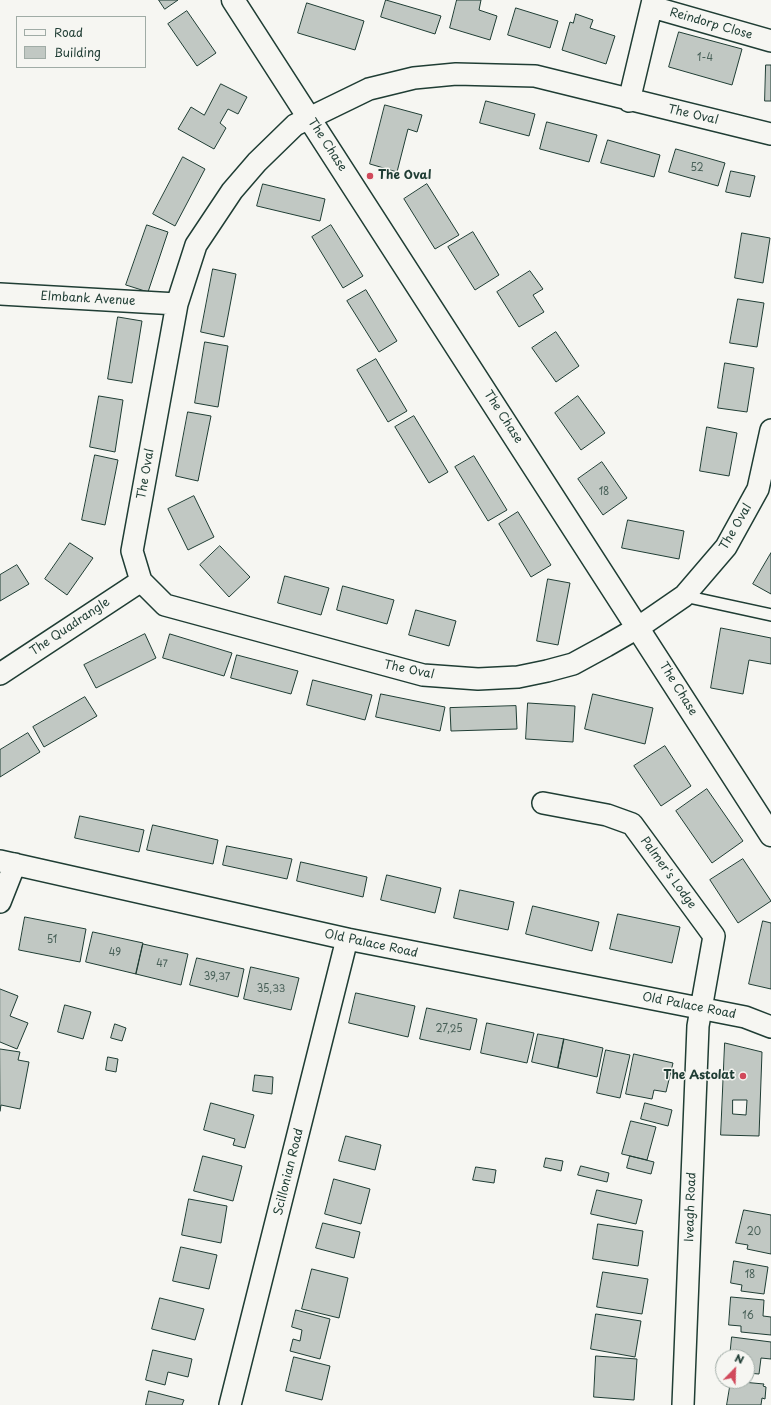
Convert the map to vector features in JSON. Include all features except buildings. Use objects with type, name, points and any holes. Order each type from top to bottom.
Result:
[{"type":"street","name":"The Chase","points":[[232,0],[639,627],[771,835]]},
{"type":"street","name":"Reindorp Close","points":[[652,4],[771,41]]},
{"type":"street","points":[[629,101],[652,4]]},
{"type":"street","name":"The Oval","points":[[771,134],[629,101],[534,76],[456,74],[414,78],[369,89],[295,125],[257,162],[232,191],[196,245],[177,304],[132,551],[141,581],[165,605],[424,675],[478,679],[518,677],[547,672],[573,664],[639,627],[684,596],[726,547],[758,489],[771,430]]},
{"type":"street","name":"Elmbank Avenue","points":[[0,294],[177,304]]},
{"type":"street","name":"The Quadrangle","points":[[0,674],[141,581]]},
{"type":"street","name":"Palmer's Lodge","points":[[543,803],[607,815],[632,824],[714,936],[702,1008]]},
{"type":"street","points":[[0,902],[8,863]]},
{"type":"street","name":"Old Palace Road","points":[[8,863],[347,939],[745,1017],[771,1027]]},
{"type":"street","name":"Scillonian Road","points":[[230,1405],[347,939]]},
{"type":"street","name":"Iveagh Road","points":[[684,1405],[698,1026],[702,1008]]},
{"type":"street","name":"Old Palace Road","points":[[745,1017],[771,1018]]},
{"type":"lane","points":[[684,596],[771,615]]},
{"type":"place","name":"The Oval","points":[[370,176]]},
{"type":"place","name":"The Astolat","points":[[743,1076]]}]
